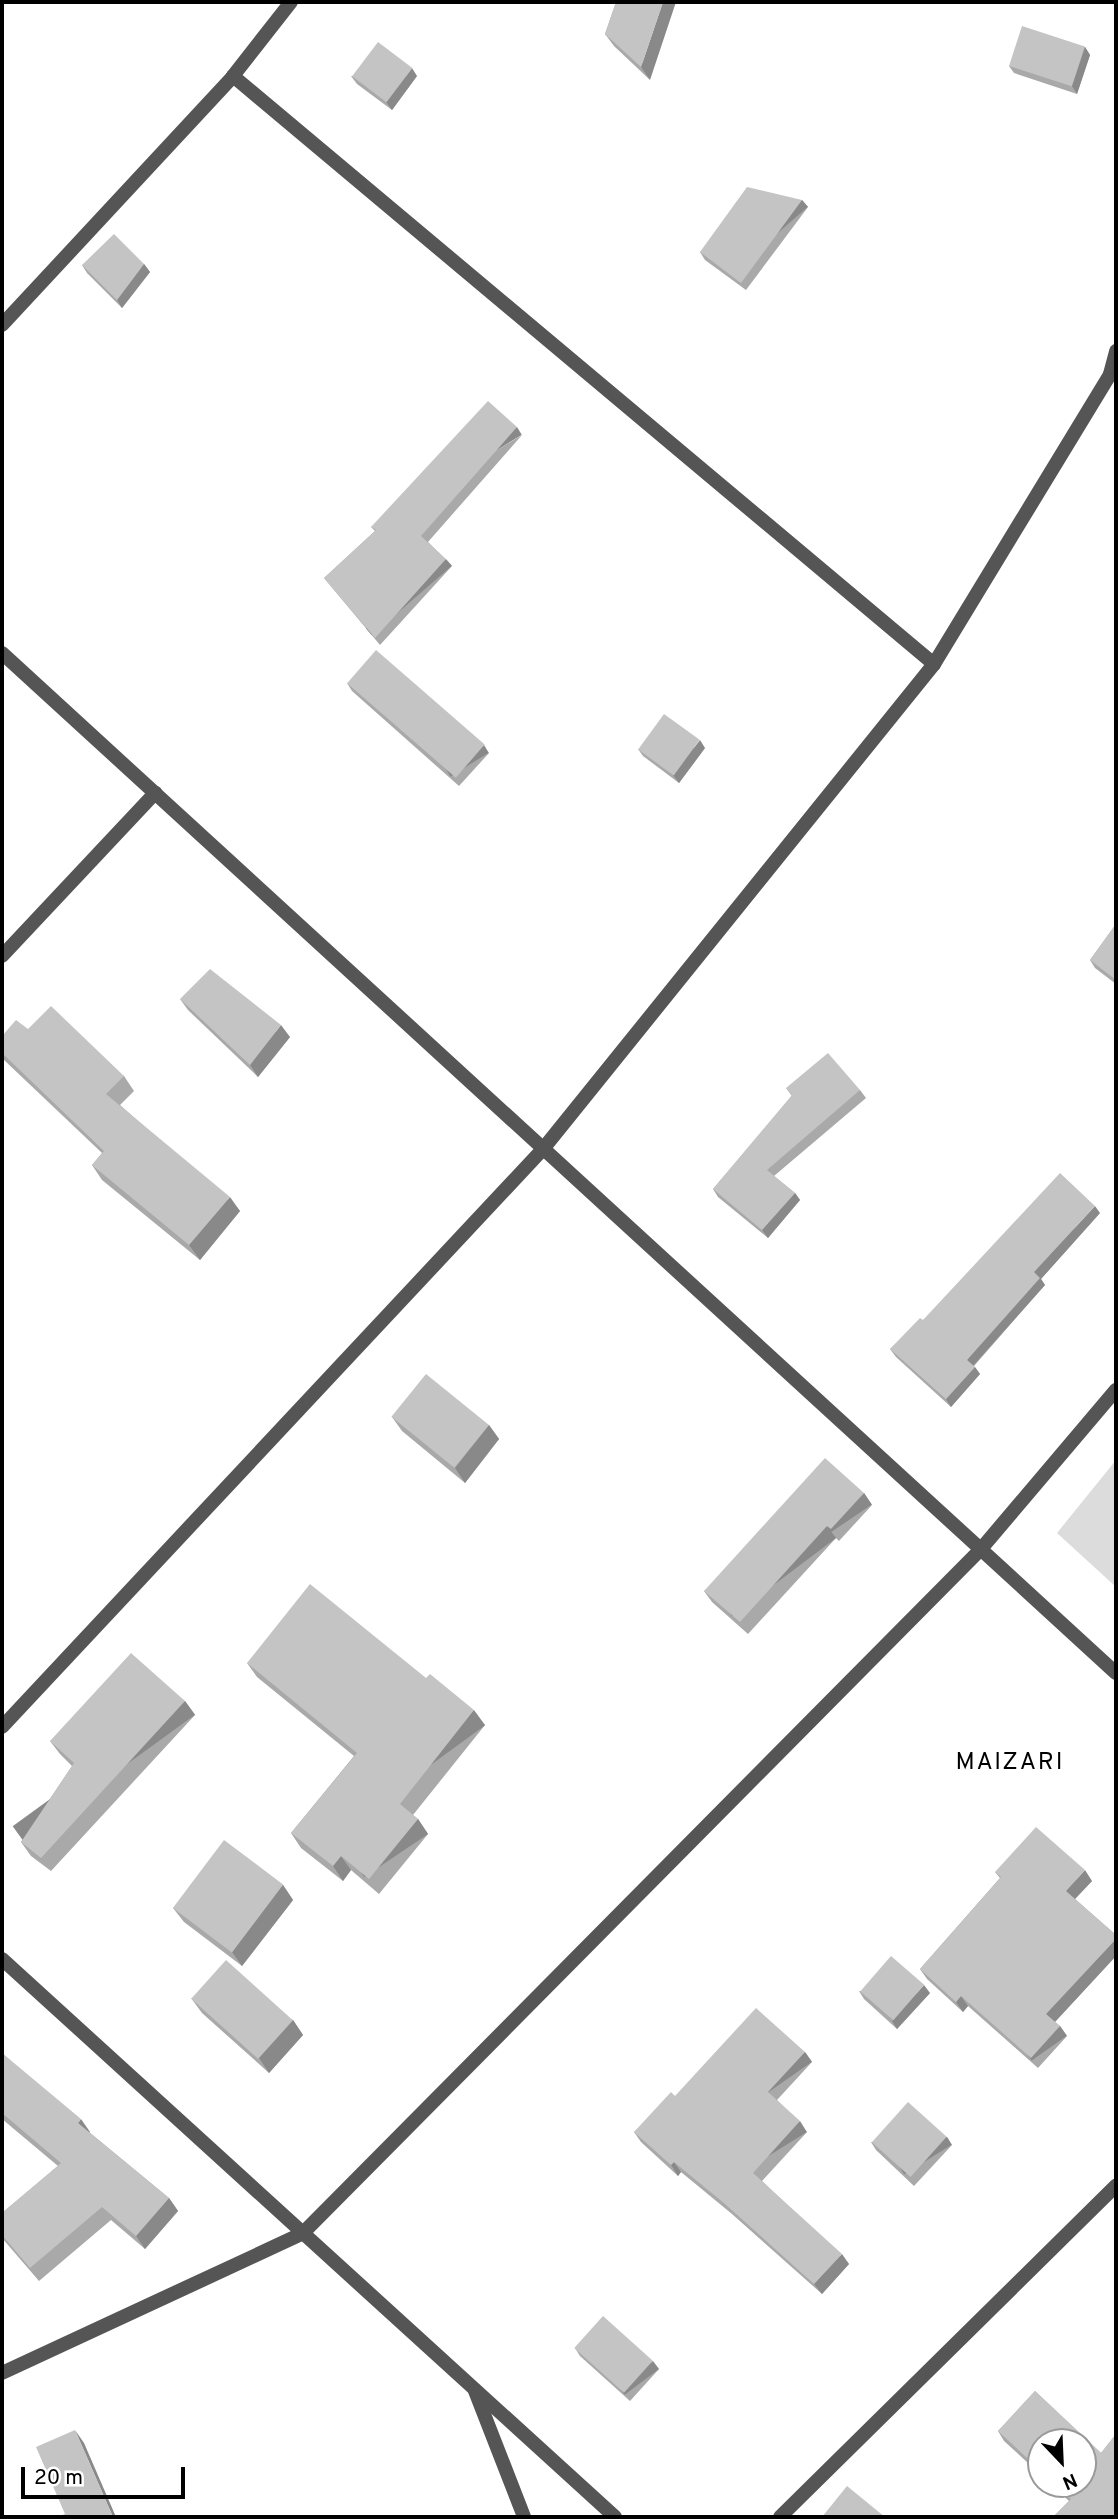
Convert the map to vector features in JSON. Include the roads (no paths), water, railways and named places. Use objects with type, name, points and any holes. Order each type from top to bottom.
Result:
[{"type":"street","points":[[2,325],[233,76],[291,2]]},
{"type":"street","points":[[233,76],[934,664]]},
{"type":"street","points":[[2,1727],[543,1149],[934,664],[1110,374],[1116,351]]},
{"type":"street","points":[[2,653],[1116,1672]]},
{"type":"street","points":[[2,956],[155,793]]},
{"type":"street","points":[[2,2373],[303,2232],[981,1549],[1116,1390]]},
{"type":"street","points":[[2,1959],[615,2517]]},
{"type":"street","points":[[780,2517],[1116,2186]]},
{"type":"street","points":[[473,2388],[524,2517]]},
{"type":"district","name":"MAIZARI","points":[[1010,1764]]}]
